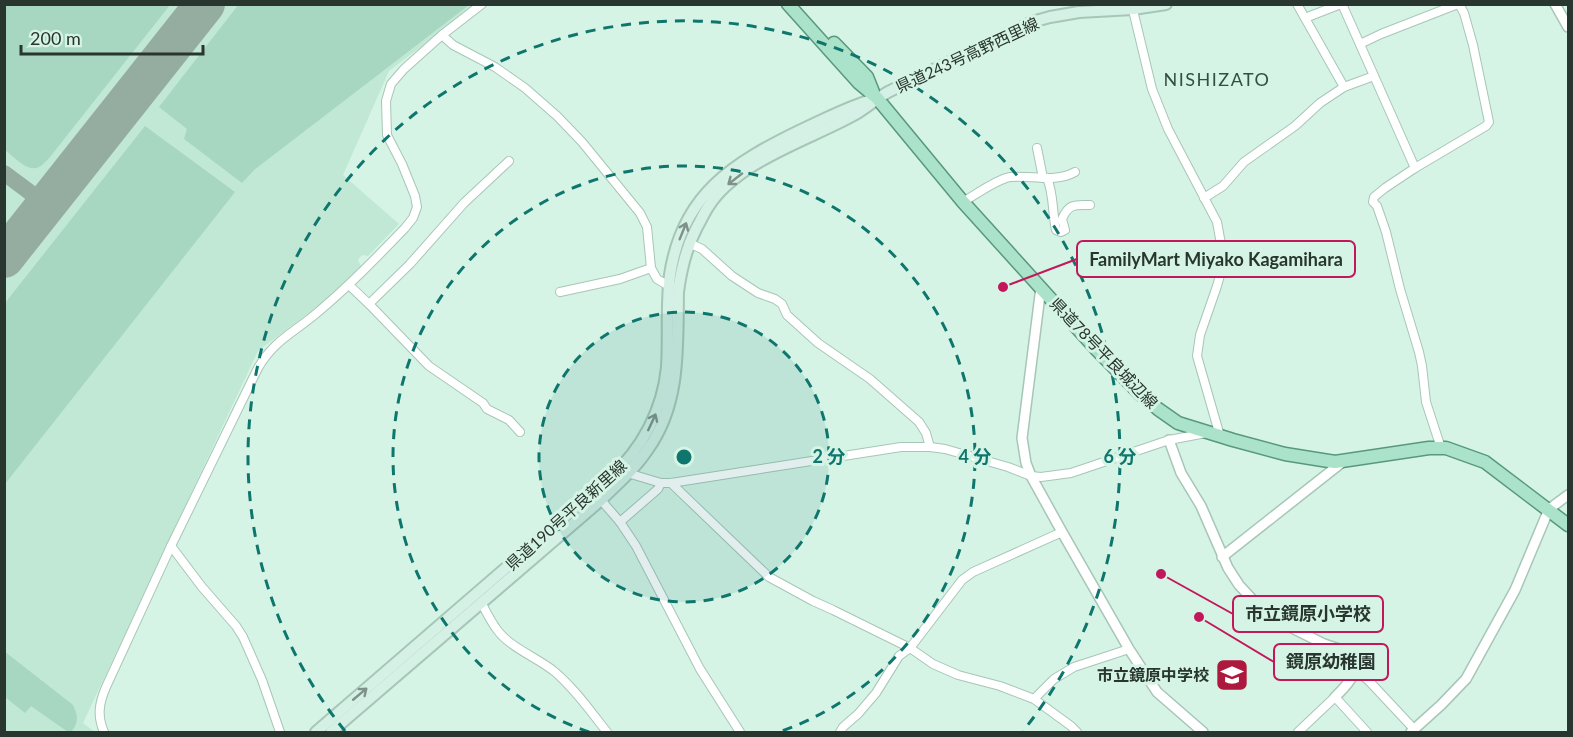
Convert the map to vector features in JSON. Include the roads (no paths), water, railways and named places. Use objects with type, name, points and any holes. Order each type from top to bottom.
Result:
[{"type":"main road","name":"県道78号平良城辺線","points":[[788,4],[859,83],[877,98],[963,202],[1096,349],[1140,394],[1178,423],[1285,454],[1335,462],[1429,447],[1446,448],[1485,462],[1569,525]]},
{"type":"main road","name":"県道78号平良城辺線","points":[[797,4],[867,77],[877,98]]},
{"type":"main road","name":"県道243号高野西里線","points":[[877,98],[1032,22],[1079,12],[1166,4]]},
{"type":"main road","name":"県道190号平良新里線","points":[[316,732],[624,472],[649,448],[666,416],[674,388],[680,278],[686,251],[708,206],[732,180],[764,160],[856,114],[877,98]]},
{"type":"main road","name":"県道190号平良新里線","points":[[331,732],[601,500],[624,472],[655,418],[661,399],[667,364],[669,286],[676,251],[682,230],[692,211],[708,191],[738,164],[779,141],[850,107],[877,98]]},
{"type":"street","points":[[104,732],[99,710],[100,700],[171,546],[258,368],[266,355],[283,338],[316,314],[349,285],[413,218],[417,207],[415,196],[387,135],[386,101],[391,84],[404,69],[442,35],[482,4]]},
{"type":"street","points":[[1298,4],[1344,87]]},
{"type":"street","points":[[1305,18],[1342,4],[1415,168]]},
{"type":"street","points":[[1360,44],[1459,4],[1464,13],[1473,45],[1489,122],[1486,126],[1415,168],[1374,197],[1373,202],[1377,206],[1386,232],[1419,352],[1426,402],[1441,448]]},
{"type":"street","points":[[1555,4],[1569,27]]},
{"type":"street","points":[[624,472],[661,483],[671,483],[901,447],[930,447],[945,449],[1031,476],[1041,477],[1071,473],[1169,440],[1215,434],[1197,356],[1200,335],[1221,272],[1221,244],[1217,222],[1162,114],[1152,88],[1132,7]]},
{"type":"street","points":[[442,35],[453,45],[495,67],[525,88],[582,142],[640,213],[647,227],[651,268],[657,279],[669,286]]},
{"type":"street","points":[[1204,198],[1222,186],[1244,162],[1295,126],[1320,103],[1344,87],[1374,76]]},
{"type":"street","points":[[1037,148],[1045,178],[1052,188],[1056,230],[1061,232],[1065,230],[1062,219],[1069,208],[1074,205],[1090,205]]},
{"type":"street","points":[[369,304],[410,264],[464,203],[509,160]]},
{"type":"street","points":[[963,202],[1009,177],[1066,178],[1075,172]]},
{"type":"street","points":[[1052,206],[1069,208]]},
{"type":"street","points":[[689,243],[702,249],[732,276],[758,293],[782,304],[787,315],[818,343],[870,379],[919,422],[926,433],[930,447]]},
{"type":"street","points":[[560,292],[620,279],[651,268]]},
{"type":"street","points":[[349,285],[429,366],[483,403],[487,410],[509,420],[520,432]]},
{"type":"street","points":[[1041,287],[1022,438],[1026,463],[1062,532],[1129,649],[1157,692],[1203,732]]},
{"type":"street","points":[[1169,440],[1181,473],[1201,506],[1222,557],[1239,585],[1264,613],[1324,644],[1348,652],[1353,660],[1352,681],[1298,732]]},
{"type":"street","points":[[1222,557],[1345,460]]},
{"type":"street","points":[[620,522],[658,489],[661,483]]},
{"type":"street","points":[[671,483],[769,577],[804,597],[910,648],[933,664],[958,675],[1000,686],[1034,699],[1077,732]]},
{"type":"street","points":[[1354,669],[1369,681],[1413,731],[1466,679],[1515,590],[1549,509],[1569,495]]},
{"type":"street","points":[[601,500],[636,546],[700,669],[740,732]]},
{"type":"street","points":[[840,732],[876,693],[898,656],[910,648],[962,580],[973,572],[1062,532]]},
{"type":"street","points":[[171,546],[243,637],[262,680],[280,732]]},
{"type":"street","points":[[481,602],[498,632],[556,673],[587,706],[607,732]]},
{"type":"street","points":[[1034,699],[1054,679],[1074,667],[1129,649]]},
{"type":"street","points":[[1335,697],[1367,732]]},
{"type":"place","name":"FamilyMart Miyako Kagamihara","points":[[1003,287]]},
{"type":"place","name":"市立鏡原小学校","points":[[1161,574]]},
{"type":"place","name":"鏡原幼稚園","points":[[1199,617]]},
{"type":"place","name":"市立鏡原中学校","points":[[1232,675]]},
{"type":"district","name":"NISHIZATO","points":[[1217,80]]}]
